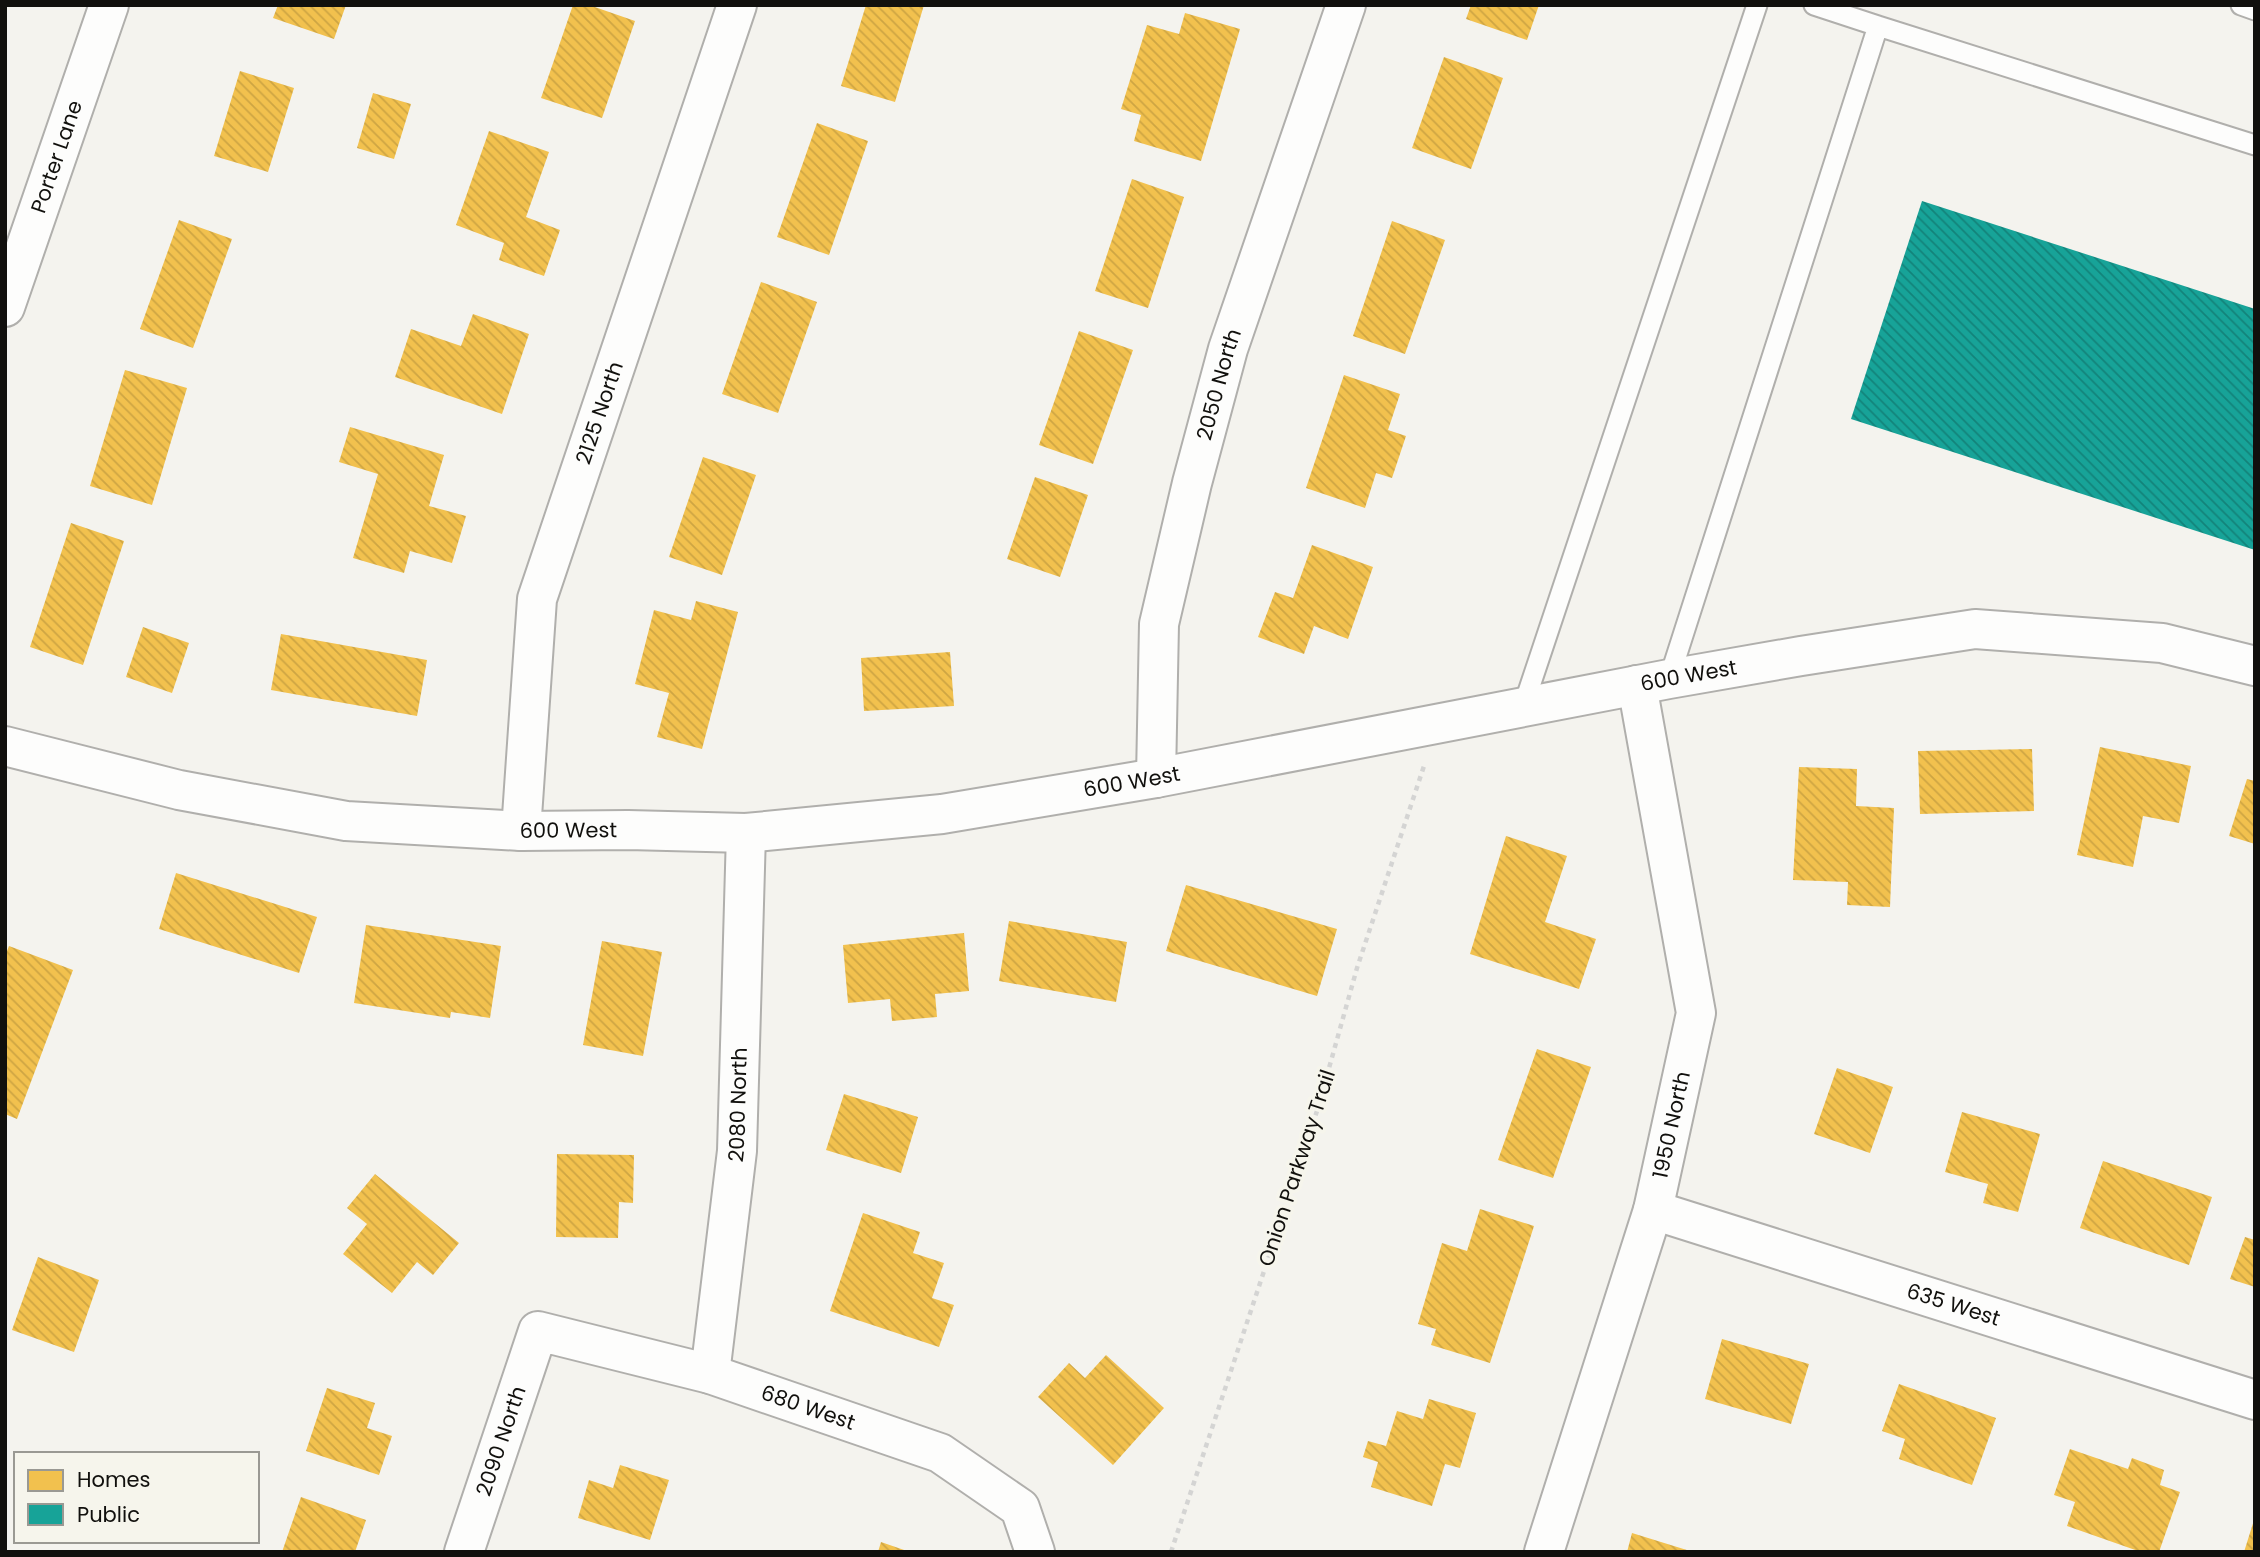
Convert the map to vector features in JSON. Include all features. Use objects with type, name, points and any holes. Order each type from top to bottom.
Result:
[{"type":"street","name":"Porter Lane","points":[[5,307],[109,5]]},
{"type":"street","name":"2125 North","points":[[521,831],[537,599],[737,5]]},
{"type":"street","name":"2050 North","points":[[1156,778],[1159,624],[1189,496],[1228,349],[1346,5]]},
{"type":"street","name":"600 West","points":[[5,746],[179,790],[346,821],[521,831],[746,833],[942,814],[1156,778],[1653,682],[1975,629],[2162,643],[2255,666]]},
{"type":"street","name":"1950 North","points":[[1544,1552],[1653,1210],[1696,1013],[1653,682]]},
{"type":"street","name":"2080 North","points":[[710,1374],[737,1151],[746,833]]},
{"type":"street","name":"635 West","points":[[1653,1210],[2255,1400]]},
{"type":"street","name":"680 West","points":[[538,1331],[710,1374],[940,1453],[1020,1508],[1035,1552]]},
{"type":"street","name":"2090 North","points":[[464,1552],[538,1331]]},
{"type":"lane","points":[[1523,707],[1757,5]]},
{"type":"lane","points":[[1814,5],[2255,145]]},
{"type":"lane","points":[[2241,5],[2255,10]]},
{"type":"lane","points":[[1653,682],[1878,26]]},
{"type":"path","name":"Onion Parkway Trail","points":[[1171,1552],[1317,1111],[1357,968],[1419,783]]},
{"type":"building: Homes","points":[[278,5],[346,5],[334,39],[273,18]]},
{"type":"building: Homes","points":[[573,5],[589,5],[635,21],[602,118],[541,98]]},
{"type":"building: Homes","points":[[866,5],[924,5],[895,102],[841,86]]},
{"type":"building: Homes","points":[[1471,5],[1539,5],[1527,40],[1466,19]]},
{"type":"building: Homes","points":[[1185,13],[1240,29],[1201,161],[1134,141],[1141,115],[1121,109],[1147,25],[1179,34]]},
{"type":"building: Homes","points":[[1444,57],[1503,78],[1471,169],[1412,148]]},
{"type":"building: Homes","points":[[240,71],[294,88],[268,172],[214,156]]},
{"type":"building: Homes","points":[[373,93],[411,104],[394,159],[357,148]]},
{"type":"building: Homes","points":[[817,123],[868,141],[829,255],[777,237]]},
{"type":"building: Homes","points":[[489,131],[549,152],[526,217],[560,230],[544,276],[499,260],[504,243],[456,225]]},
{"type":"building: Homes","points":[[1132,179],[1184,197],[1148,308],[1095,291]]},
{"type":"building: Homes","points":[[179,220],[232,239],[193,348],[140,329]]},
{"type":"building: Homes","points":[[1392,221],[1445,240],[1405,354],[1353,336]]},
{"type":"building: Homes","points":[[761,282],[817,302],[778,413],[722,394]]},
{"type":"building: Homes","points":[[473,314],[529,334],[502,414],[395,377],[411,329],[461,346]]},
{"type":"building: Homes","points":[[1079,331],[1133,350],[1093,464],[1039,445]]},
{"type":"building: Homes","points":[[125,370],[187,388],[152,505],[90,486]]},
{"type":"building: Homes","points":[[1344,375],[1400,394],[1388,430],[1406,436],[1392,478],[1376,473],[1365,508],[1306,488]]},
{"type":"building: Homes","points":[[350,427],[444,455],[429,506],[466,516],[452,563],[410,551],[404,573],[353,558],[378,474],[339,462]]},
{"type":"building: Homes","points":[[703,457],[756,475],[722,575],[669,557]]},
{"type":"building: Homes","points":[[1035,477],[1088,495],[1060,577],[1007,559]]},
{"type":"building: Homes","points":[[71,523],[124,541],[83,665],[30,647]]},
{"type":"building: Homes","points":[[1312,545],[1373,567],[1348,639],[1314,626],[1304,654],[1258,637],[1275,592],[1293,598]]},
{"type":"building: Homes","points":[[696,601],[738,612],[702,749],[657,737],[669,693],[635,684],[654,610],[691,620]]},
{"type":"building: Homes","points":[[143,627],[189,643],[172,693],[126,677]]},
{"type":"building: Homes","points":[[281,634],[427,660],[417,716],[271,690]]},
{"type":"building: Homes","points":[[950,652],[954,706],[864,711],[861,658]]},
{"type":"building: Homes","points":[[2100,747],[2191,766],[2179,823],[2143,816],[2133,867],[2077,855]]},
{"type":"building: Homes","points":[[2032,749],[2034,811],[1920,814],[1918,751]]},
{"type":"building: Homes","points":[[1799,767],[1857,769],[1856,806],[1894,808],[1890,907],[1847,905],[1848,882],[1793,880]]},
{"type":"building: Homes","points":[[2247,779],[2255,781],[2255,844],[2229,836]]},
{"type":"building: Homes","points":[[1506,836],[1567,856],[1545,922],[1596,939],[1579,989],[1470,954]]},
{"type":"building: Homes","points":[[176,873],[317,917],[299,973],[159,929]]},
{"type":"building: Homes","points":[[1186,885],[1337,929],[1317,996],[1166,951]]},
{"type":"building: Homes","points":[[1009,921],[1127,942],[1116,1002],[999,981]]},
{"type":"building: Homes","points":[[366,925],[501,946],[490,1018],[451,1012],[450,1018],[354,1003]]},
{"type":"building: Homes","points":[[964,933],[969,991],[935,994],[937,1017],[892,1021],[890,999],[848,1003],[843,945]]},
{"type":"building: Homes","points":[[602,941],[662,952],[643,1056],[583,1045]]},
{"type":"building: Homes","points":[[9,946],[73,970],[17,1119],[5,1114],[5,956]]},
{"type":"building: Homes","points":[[1537,1049],[1591,1067],[1553,1178],[1498,1160]]},
{"type":"building: Homes","points":[[1837,1068],[1893,1087],[1870,1153],[1814,1134]]},
{"type":"building: Homes","points":[[844,1094],[918,1117],[901,1173],[826,1150]]},
{"type":"building: Homes","points":[[1962,1112],[2040,1134],[2018,1212],[1983,1203],[1988,1184],[1945,1172]]},
{"type":"building: Homes","points":[[557,1154],[634,1155],[633,1203],[619,1202],[618,1238],[556,1237]]},
{"type":"building: Homes","points":[[2103,1161],[2212,1197],[2189,1265],[2080,1228]]},
{"type":"building: Homes","points":[[375,1174],[459,1243],[433,1275],[417,1262],[392,1293],[343,1254],[367,1224],[347,1208]]},
{"type":"building: Homes","points":[[1480,1209],[1534,1226],[1490,1363],[1431,1345],[1436,1329],[1418,1324],[1442,1243],[1467,1251]]},
{"type":"building: Homes","points":[[863,1213],[920,1232],[913,1253],[944,1263],[932,1298],[954,1305],[939,1347],[830,1311]]},
{"type":"building: Homes","points":[[2245,1237],[2255,1240],[2255,1287],[2230,1279]]},
{"type":"building: Homes","points":[[38,1257],[99,1280],[74,1352],[12,1330]]},
{"type":"building: Homes","points":[[1722,1339],[1809,1364],[1791,1424],[1705,1399]]},
{"type":"building: Homes","points":[[1106,1355],[1164,1408],[1113,1465],[1038,1397],[1069,1363],[1085,1378]]},
{"type":"building: Homes","points":[[1899,1384],[1996,1418],[1972,1485],[1899,1459],[1905,1439],[1882,1431]]},
{"type":"building: Homes","points":[[327,1388],[375,1403],[367,1428],[392,1436],[379,1475],[306,1451]]},
{"type":"building: Homes","points":[[1429,1399],[1476,1413],[1460,1468],[1445,1464],[1432,1506],[1371,1487],[1378,1462],[1363,1457],[1368,1441],[1386,1446],[1397,1411],[1423,1419]]},
{"type":"building: Homes","points":[[2070,1449],[2128,1469],[2132,1458],[2164,1470],[2160,1485],[2180,1492],[2159,1552],[2141,1552],[2067,1526],[2075,1502],[2054,1495]]},
{"type":"building: Homes","points":[[620,1465],[669,1480],[650,1540],[578,1518],[589,1480],[613,1488]]},
{"type":"building: Homes","points":[[301,1497],[366,1520],[355,1552],[282,1552]]},
{"type":"building: Homes","points":[[2254,1520],[2255,1552],[2244,1552]]},
{"type":"building: Homes","points":[[1632,1533],[1690,1551],[1690,1552],[1627,1552]]},
{"type":"building: Homes","points":[[881,1542],[907,1551],[907,1552],[878,1552]]},
{"type":"building: Public","points":[[1922,201],[2255,309],[2255,550],[1851,419]]}]
